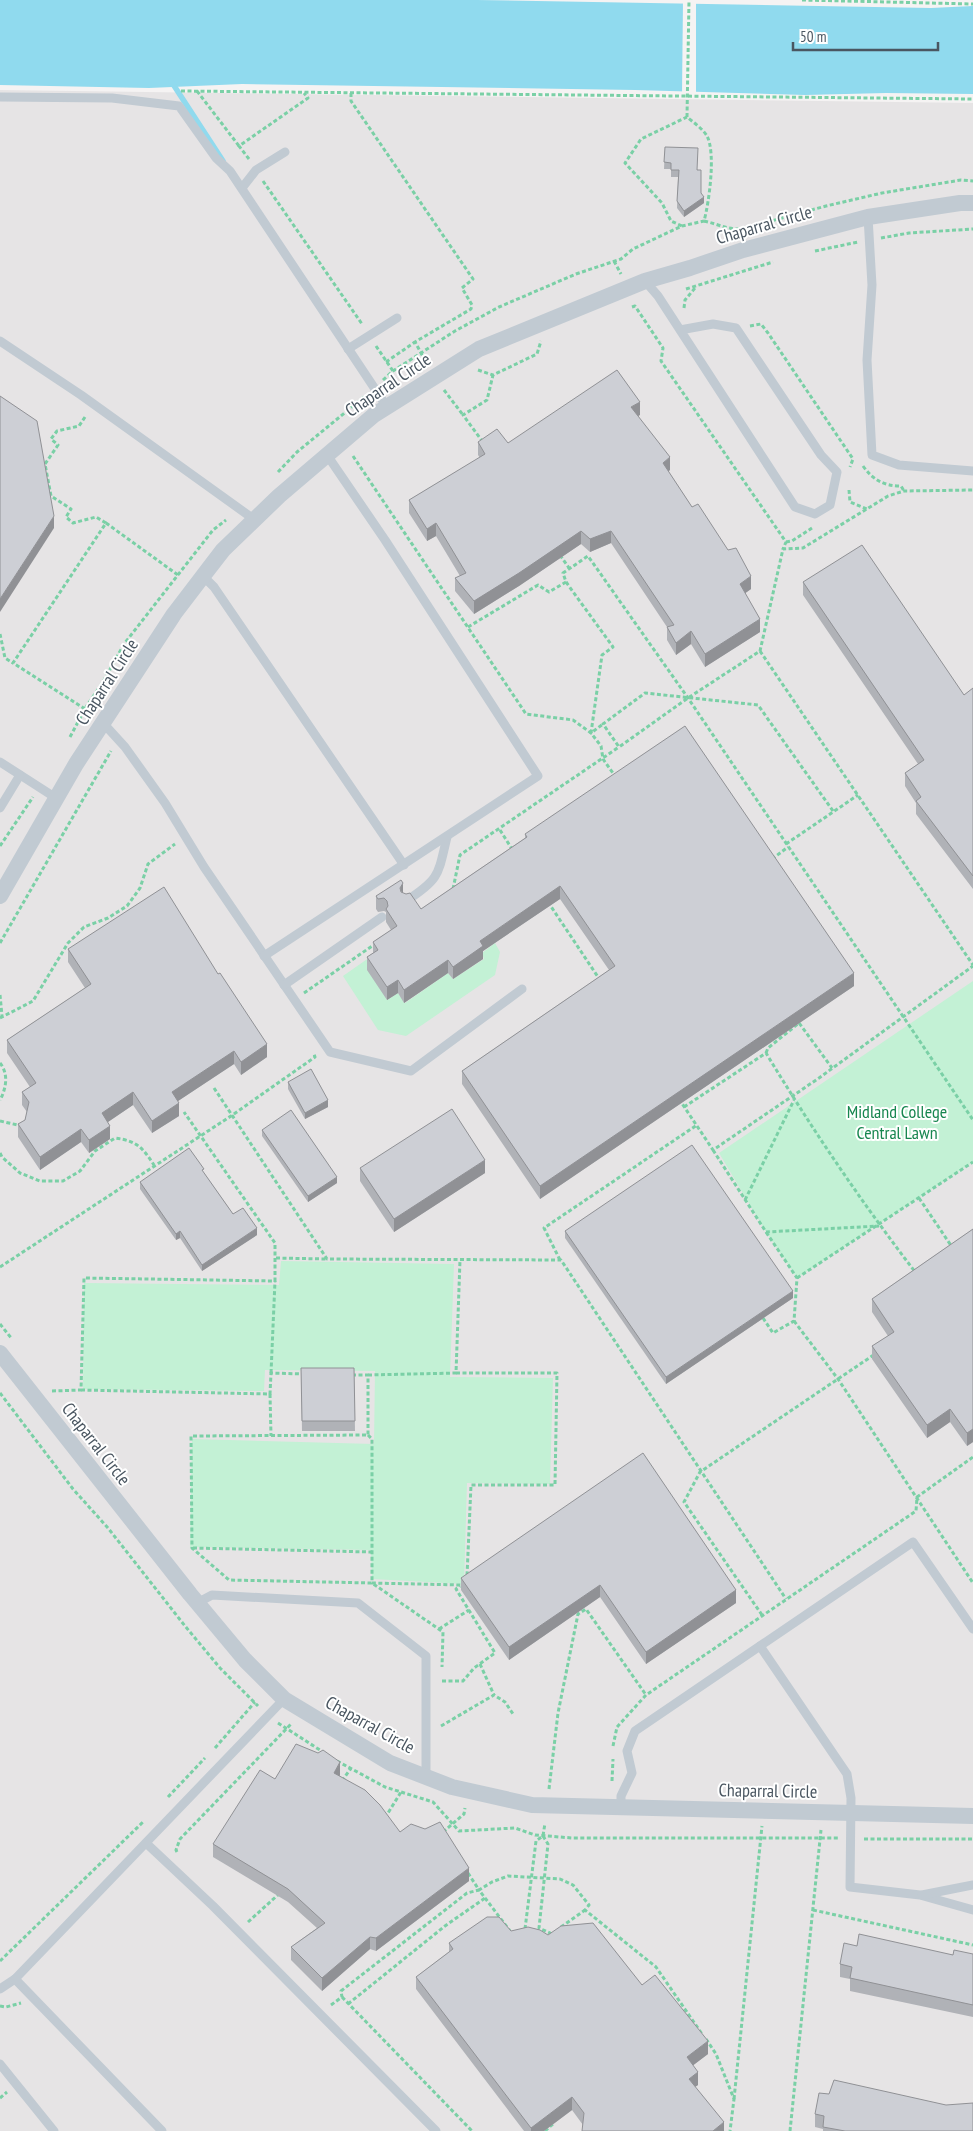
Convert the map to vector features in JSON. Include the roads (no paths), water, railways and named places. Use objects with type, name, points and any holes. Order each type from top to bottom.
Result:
[{"type":"street","name":"Chaparral Circle","points":[[0,896],[76,764],[104,724],[174,614],[203,576],[224,550],[255,520],[331,462],[374,415],[479,349],[645,280],[690,268],[743,250],[868,217],[960,203],[973,203]]},
{"type":"street","name":"Chaparral Circle","points":[[0,1353],[197,1603],[245,1660],[284,1699],[390,1763],[452,1787],[532,1805],[973,1816]]},
{"type":"lane","points":[[0,97],[112,98],[179,106],[216,158],[230,170],[387,407]]},
{"type":"lane","points":[[242,188],[256,170],[285,152]]},
{"type":"lane","points":[[868,217],[872,285],[868,360],[872,455],[899,465],[973,471]]},
{"type":"lane","points":[[645,280],[658,296],[795,508],[815,514],[830,505],[837,472],[821,455],[736,328],[713,324],[680,330]]},
{"type":"lane","points":[[348,349],[397,318]]},
{"type":"lane","points":[[0,341],[81,395],[255,520]]},
{"type":"lane","points":[[264,956],[538,776],[390,547],[331,462]]},
{"type":"lane","points":[[203,576],[214,587],[404,865]]},
{"type":"lane","points":[[104,724],[168,808],[204,867],[330,1052],[411,1071],[522,988]]},
{"type":"lane","points":[[0,762],[56,798]]},
{"type":"lane","points":[[0,808],[20,775]]},
{"type":"lane","points":[[406,901],[428,886],[439,872],[447,837]]},
{"type":"lane","points":[[284,985],[382,917]]},
{"type":"lane","points":[[621,1808],[621,1796],[632,1773],[628,1751],[635,1731],[913,1542],[973,1629]]},
{"type":"lane","points":[[197,1603],[212,1595],[358,1603],[426,1656],[426,1777]]},
{"type":"lane","points":[[760,1646],[847,1774],[851,1798],[850,1887],[920,1895],[973,1910]]},
{"type":"lane","points":[[0,1989],[15,1979],[284,1699]]},
{"type":"lane","points":[[146,1843],[214,1906],[436,2131]]},
{"type":"lane","points":[[920,1895],[973,1885]]},
{"type":"lane","points":[[15,1979],[162,2131]]},
{"type":"lane","points":[[0,2064],[54,2131]]},
{"type":"water","points":[[0,0],[477,0],[931,8],[973,6],[973,94],[886,93],[805,95],[635,90],[242,84],[149,88],[0,85]]},
{"type":"waterway","points":[[171,81],[223,161]]},
{"type":"park label","name":"Midland College Central Lawn","points":[[897,1122]]}]
